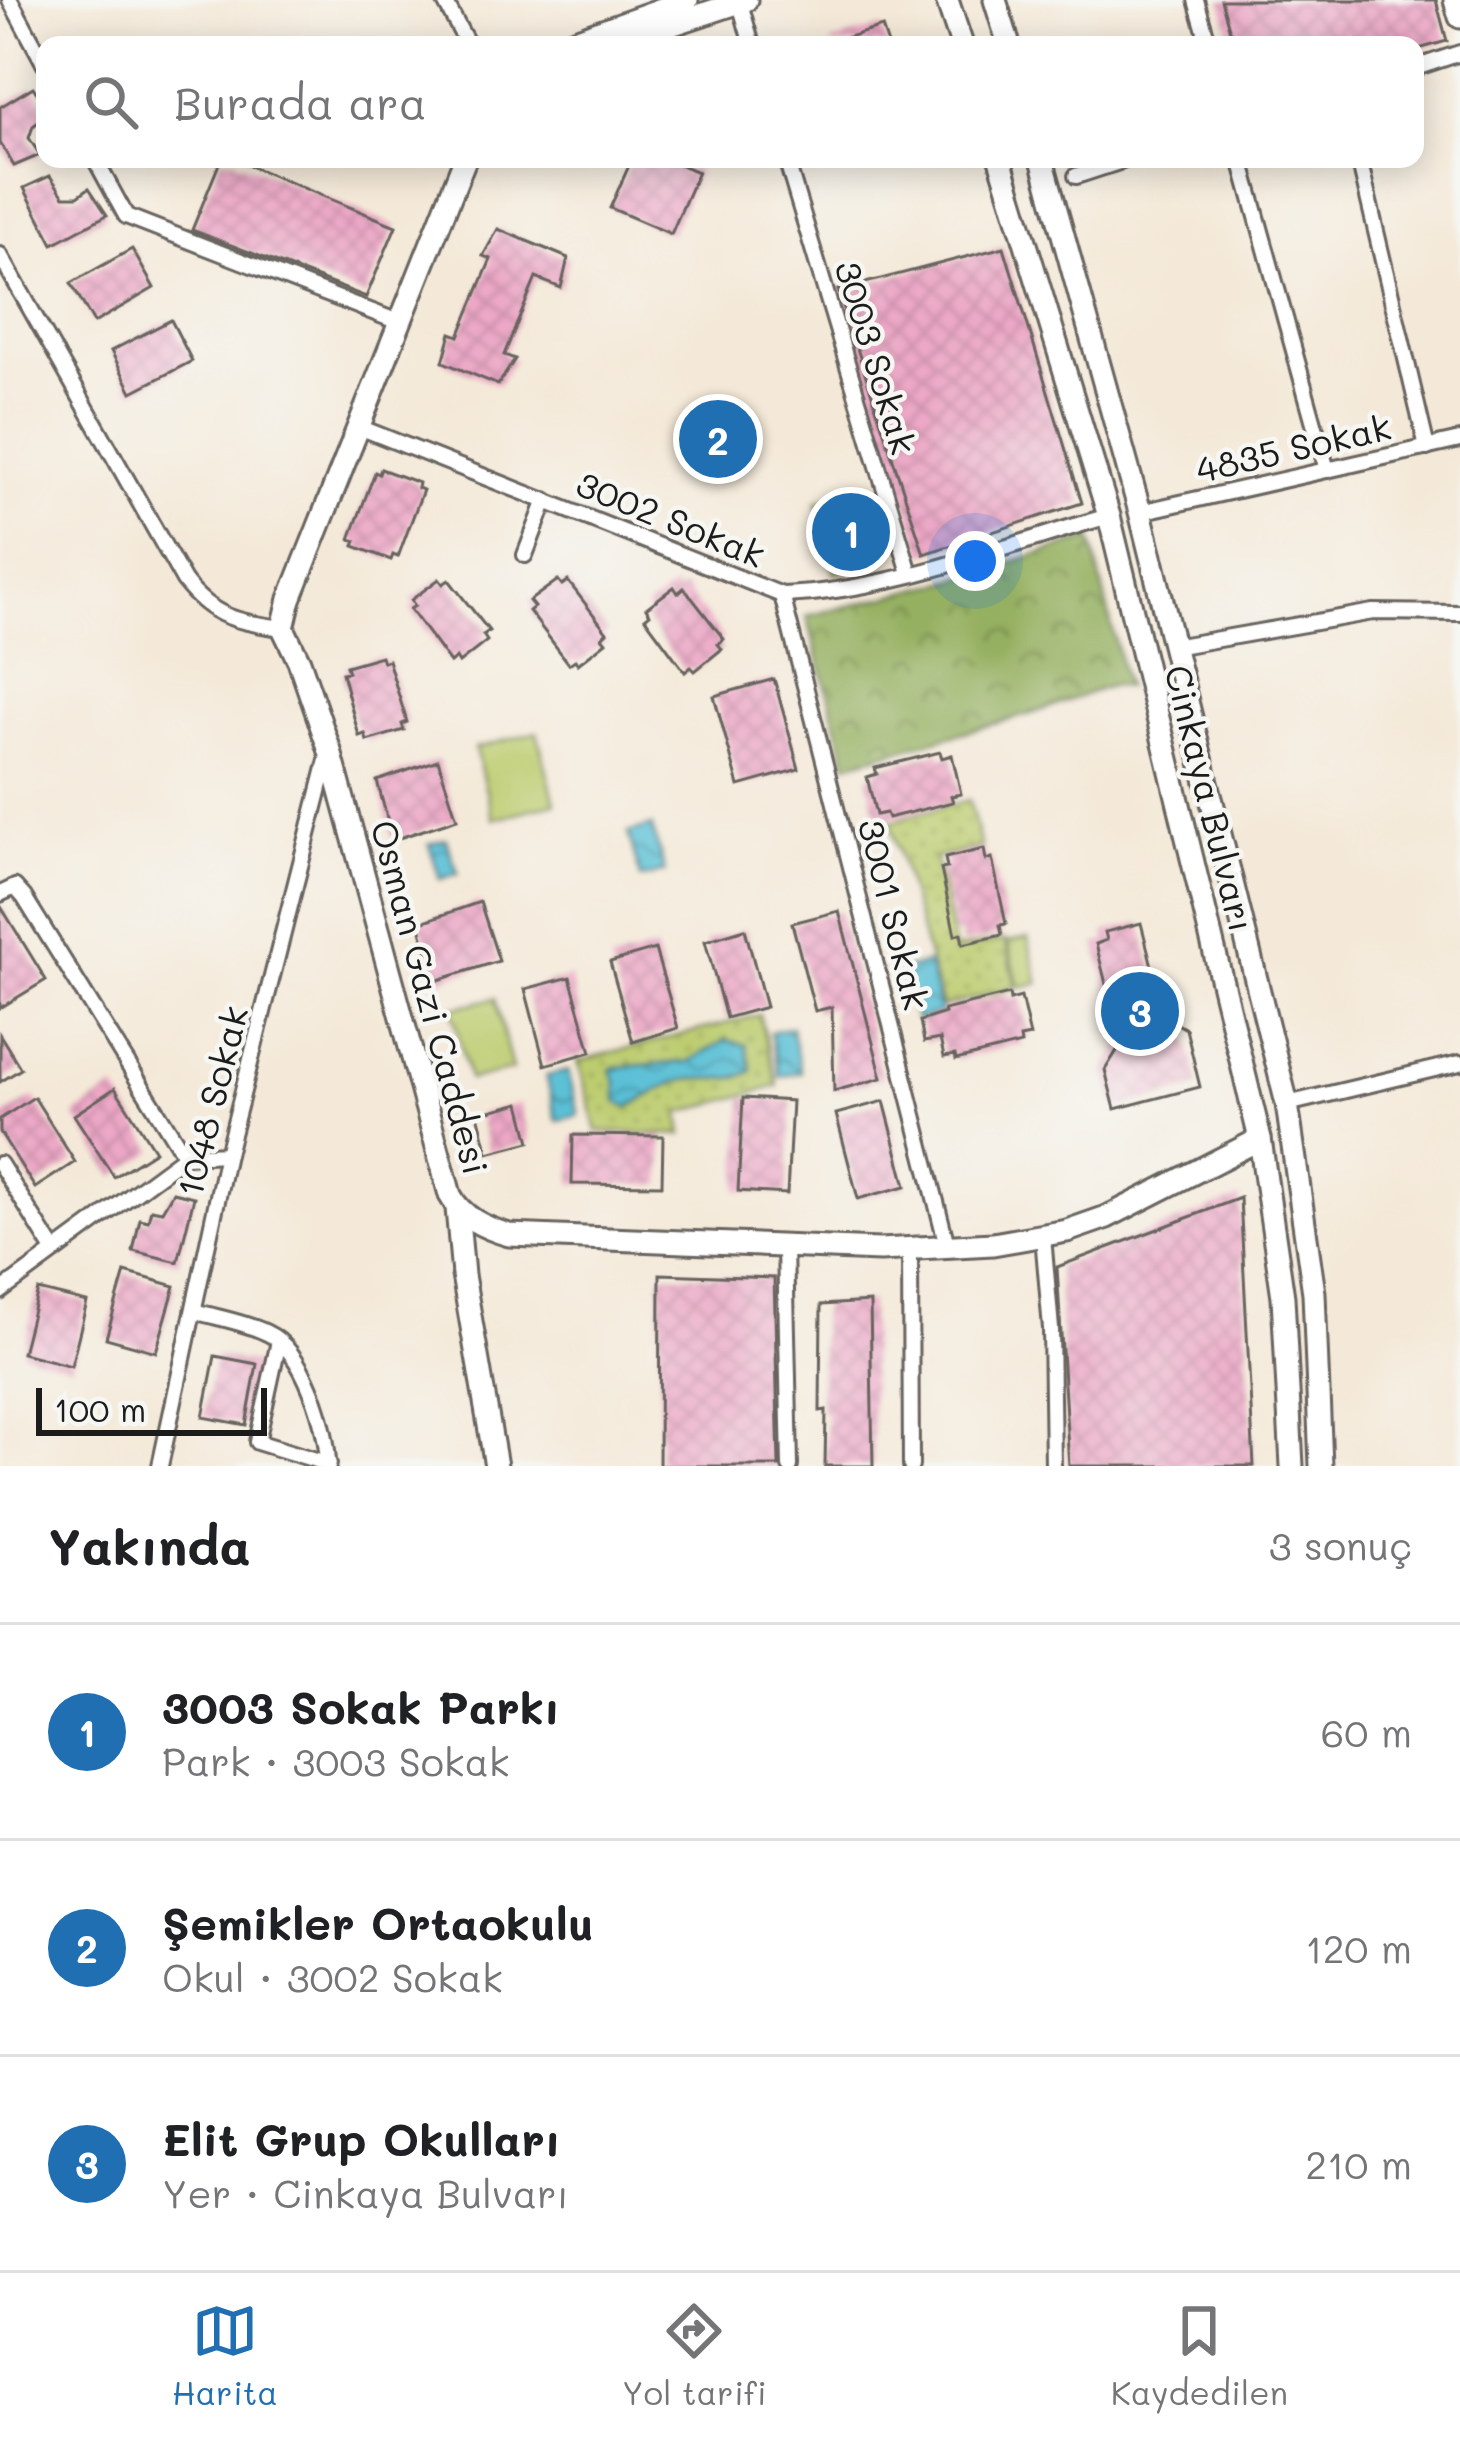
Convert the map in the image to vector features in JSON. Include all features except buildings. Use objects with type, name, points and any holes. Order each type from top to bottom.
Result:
[{"type":"main road","points":[[586,36],[687,0]]},
{"type":"main road","points":[[947,0],[959,36]]},
{"type":"main road","points":[[995,0],[1006,36]]},
{"type":"main road","points":[[1455,0],[1460,16]]},
{"type":"main road","points":[[637,36],[742,1]]},
{"type":"main road","points":[[283,628],[290,599],[461,168]]},
{"type":"main road","name":"Cinkaya Bulvarı","points":[[1003,168],[1108,515],[1260,1139],[1283,1297],[1292,1466]]},
{"type":"main road","name":"Cinkaya Bulvarı","points":[[1044,168],[1140,512],[1288,1104],[1314,1293],[1321,1466]]},
{"type":"main road","name":"Osman Gazi Caddesi","points":[[283,628],[330,752],[450,1195],[457,1208],[478,1223],[509,1235],[948,1249],[1043,1236],[1107,1217],[1260,1139]]},
{"type":"main road","points":[[457,1208],[463,1275],[496,1466]]},
{"type":"street","points":[[10,0],[36,48]]},
{"type":"street","points":[[444,0],[463,36]]},
{"type":"street","points":[[1196,0],[1206,36]]},
{"type":"street","points":[[742,1],[750,36]]},
{"type":"street","points":[[1424,65],[1460,53]]},
{"type":"street","points":[[100,168],[126,216],[400,323]]},
{"type":"street","name":"3003 Sokak","points":[[789,168],[910,573]]},
{"type":"street","points":[[1076,176],[1100,168]]},
{"type":"street","points":[[1243,168],[1327,470]]},
{"type":"street","points":[[1361,168],[1427,448]]},
{"type":"street","points":[[0,255],[197,599],[226,619],[283,628]]},
{"type":"street","name":"3002 Sokak","points":[[359,427],[782,595],[814,594],[910,573],[1108,515]]},
{"type":"street","name":"4835 Sokak","points":[[1140,512],[1460,440]]},
{"type":"street","points":[[525,555],[546,500]]},
{"type":"street","name":"3001 Sokak","points":[[782,595],[948,1249]]},
{"type":"street","points":[[1173,647],[1373,612],[1460,613]]},
{"type":"street","name":"1048 Sokak","points":[[160,1466],[227,1154],[330,752]]},
{"type":"street","points":[[8,891],[185,1156]]},
{"type":"street","points":[[1288,1104],[1460,1063]]},
{"type":"street","points":[[0,1292],[185,1156],[227,1154]]},
{"type":"street","points":[[0,1164],[54,1250]]},
{"type":"street","points":[[1043,1236],[1052,1329],[1053,1466]]},
{"type":"street","points":[[784,1247],[790,1466]]},
{"type":"street","points":[[910,1250],[911,1466]]},
{"type":"street","points":[[194,1311],[268,1333],[279,1341],[295,1360],[314,1399],[328,1465],[257,1442],[279,1341]]},
{"type":"green space","points":[[867,490],[884,561],[835,574],[817,502]]},
{"type":"green space","points":[[1091,538],[1126,687],[1112,685],[1031,714],[847,764],[807,616],[946,582]]},
{"type":"green space","points":[[537,732],[555,803],[493,819],[475,748]]},
{"type":"green space","points":[[969,800],[981,847],[935,858],[955,950],[1005,940],[1016,987],[942,1007],[890,822]]},
{"type":"green space","points":[[1028,938],[1039,983],[1019,987],[1008,942]]},
{"type":"green space","points":[[495,998],[512,1070],[469,1080],[452,1008]]},
{"type":"green space","points":[[759,1015],[778,1086],[680,1113],[683,1135],[597,1131],[578,1061]]},
{"type":"water","points":[[652,826],[665,872],[641,879],[628,833]]},
{"type":"water","points":[[446,839],[458,873],[440,879],[429,844]]},
{"type":"water","points":[[928,963],[941,1013],[916,1020],[902,970]]},
{"type":"water","points":[[791,1027],[801,1072],[780,1077],[770,1032]]},
{"type":"water","points":[[726,1040],[746,1045],[752,1071],[733,1078],[674,1083],[629,1107],[617,1101],[611,1070],[615,1067],[688,1062]]},
{"type":"water","points":[[568,1071],[579,1115],[557,1121],[546,1076]]},
{"type":"place","name":"Şemikler Ortaokulu","points":[[718,439]]},
{"type":"place","name":"3003 Sokak Parkı","points":[[851,532]]},
{"type":"place","name":"Elit Grup Okulları","points":[[1140,1011]]}]
